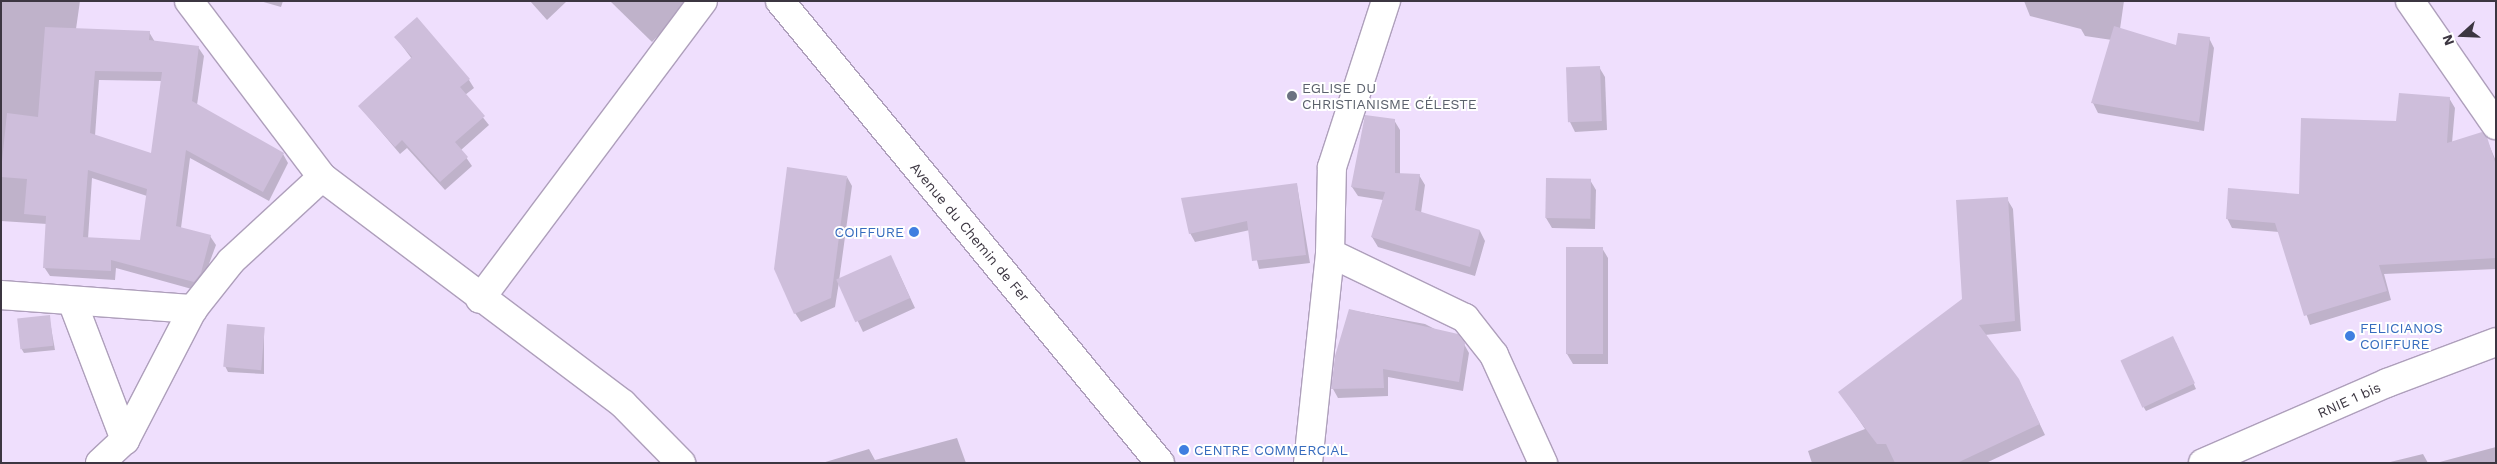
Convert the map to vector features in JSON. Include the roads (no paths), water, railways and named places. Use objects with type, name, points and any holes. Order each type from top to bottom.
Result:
[{"type":"street","points":[[189,1],[322,177],[480,300],[622,404],[681,463]]},
{"type":"street","points":[[480,300],[703,1]]},
{"type":"street","name":"Avenue du Chemin de Fer","points":[[780,1],[1160,463]]},
{"type":"street","points":[[1308,463],[1330,253],[1332,167],[1386,1]]},
{"type":"street","points":[[2410,1],[2496,124]]},
{"type":"street","points":[[100,463],[125,440],[193,309],[231,261],[322,177]]},
{"type":"street","points":[[1330,253],[1465,318],[1494,355],[1543,463]]},
{"type":"street","points":[[1,295],[193,309]]},
{"type":"street","points":[[72,301],[125,440]]},
{"type":"street","name":"RNIE 1 bis","points":[[2204,463],[2387,383],[2496,342]]},
{"type":"place","name":"EGLISE DU CHRISTIANISME CÉLESTE","points":[[1292,96]]},
{"type":"place","name":"COIFFURE","points":[[914,232]]},
{"type":"place","name":"FELICIANOS COIFFURE","points":[[2350,336]]},
{"type":"place","name":"CENTRE COMMERCIAL","points":[[1184,450]]}]
